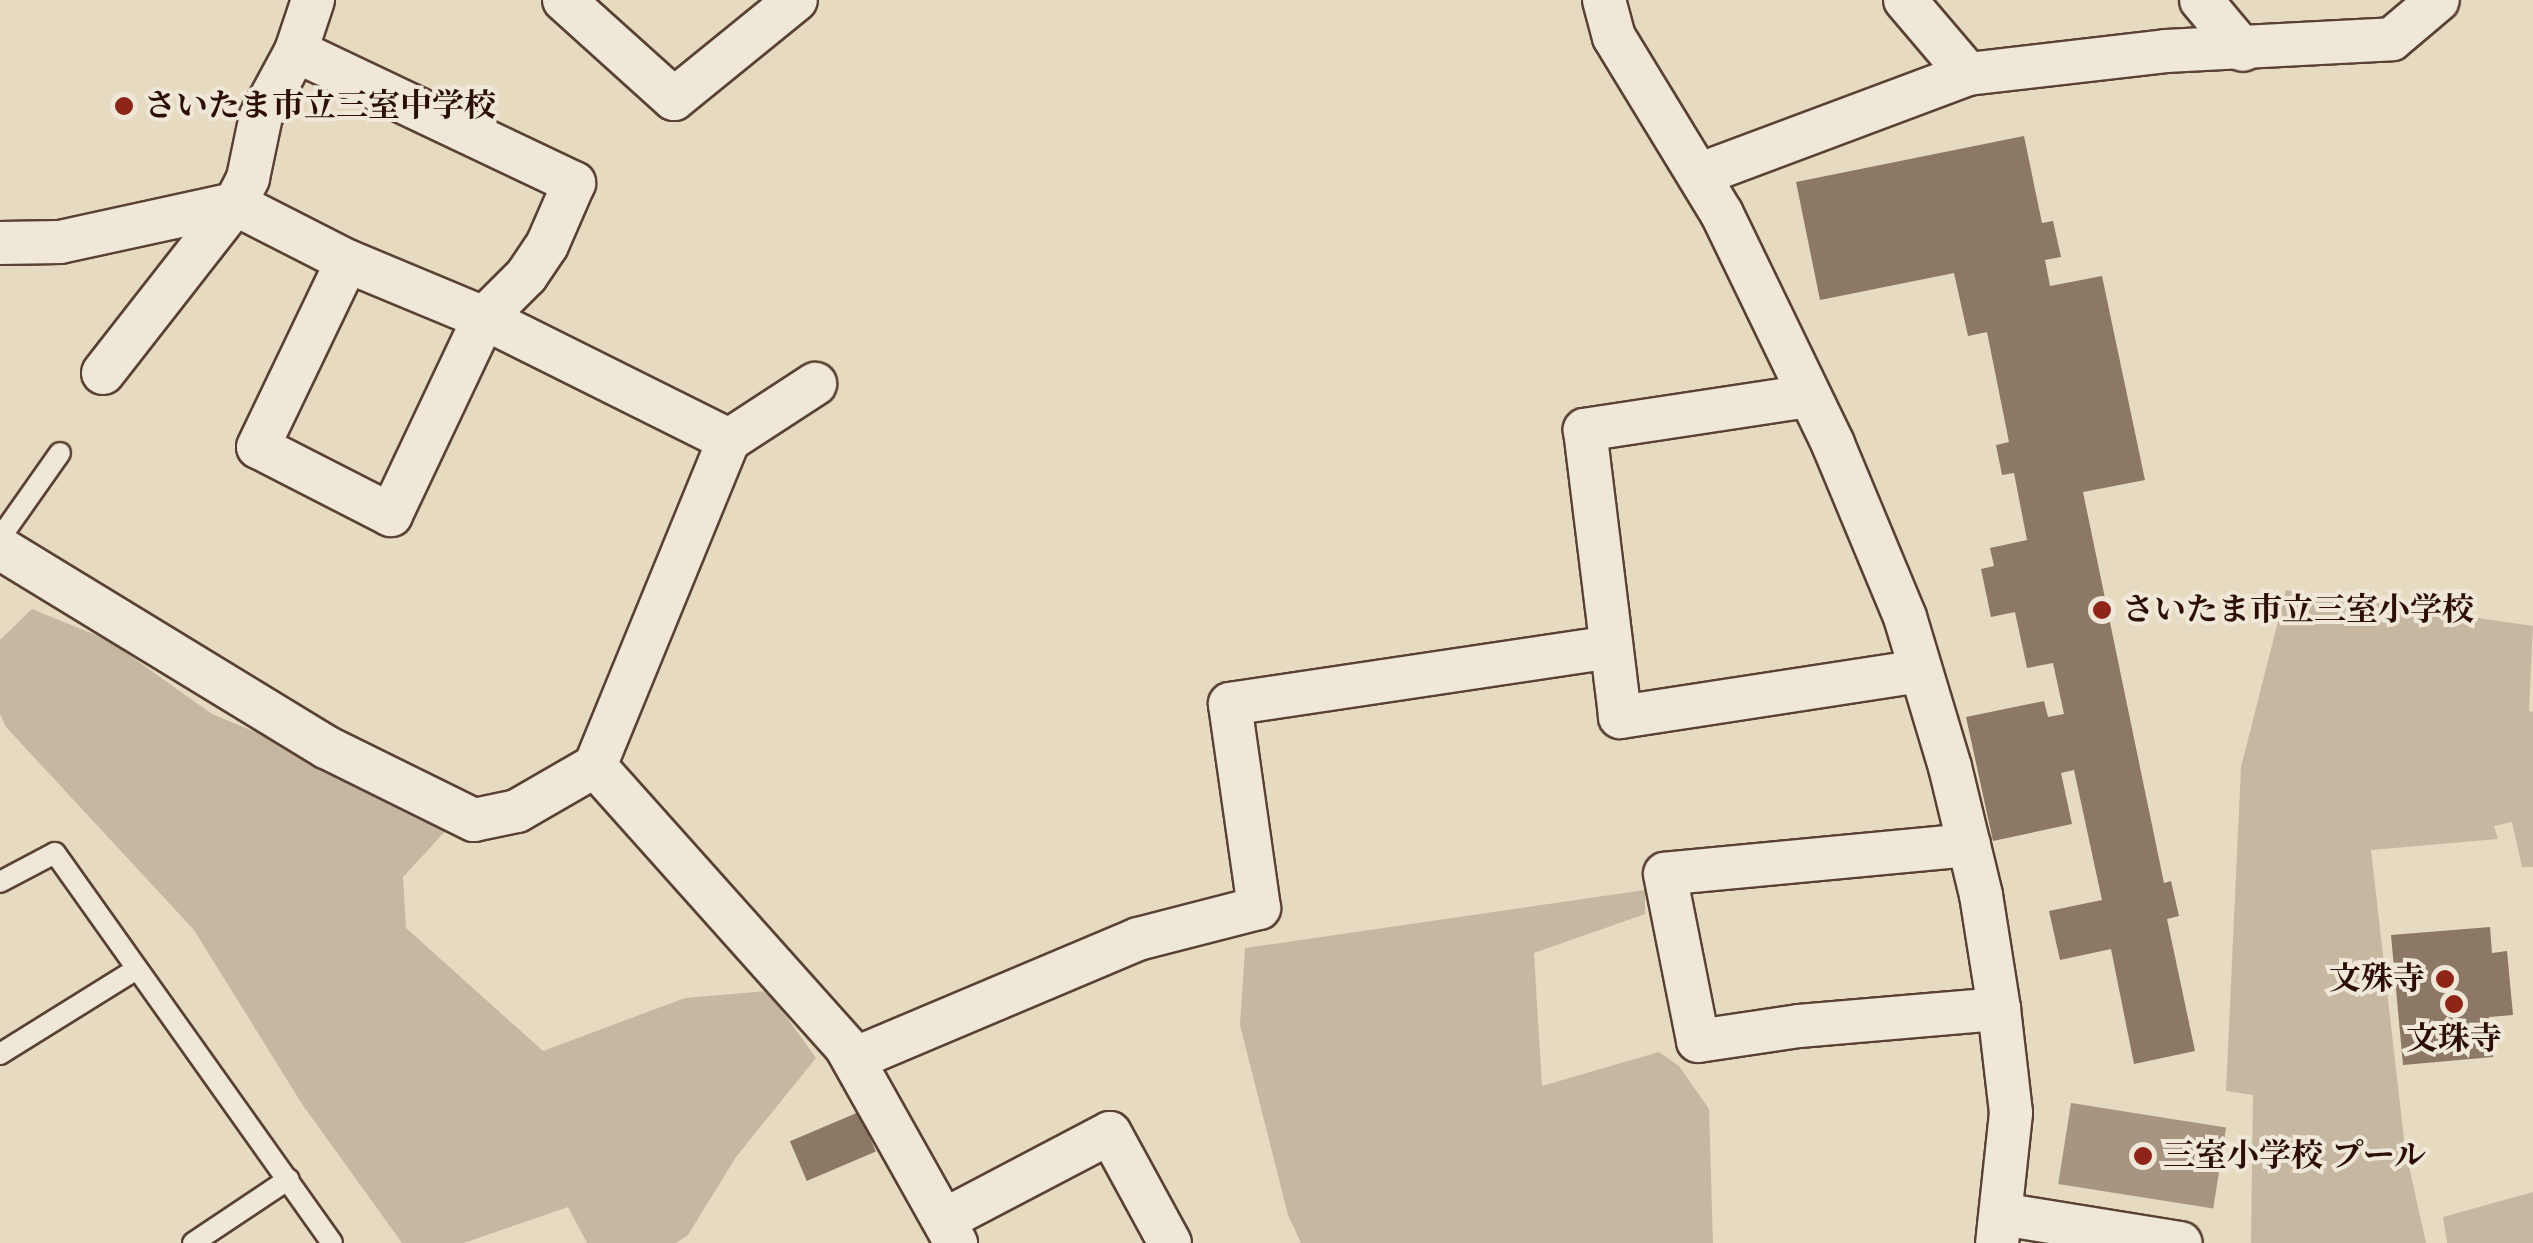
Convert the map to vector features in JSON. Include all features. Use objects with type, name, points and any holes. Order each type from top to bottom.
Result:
[{"type":"street","points":[[103,373],[235,204],[248,178],[262,116],[296,51],[313,0]]},
{"type":"street","points":[[564,0],[674,99],[796,0]]},
{"type":"street","points":[[1604,0],[1614,37],[1701,174],[1809,396],[1886,564],[1921,672],[1969,845],[1999,1009],[2010,1113],[1999,1229],[2181,1243]]},
{"type":"street","points":[[1905,0],[1968,74]]},
{"type":"street","points":[[2201,0],[2243,50]]},
{"type":"street","points":[[1701,174],[1968,74],[2166,51],[2243,50],[2392,39],[2438,0]]},
{"type":"street","points":[[296,51],[574,183],[536,260],[484,318],[391,515],[258,448],[347,261]]},
{"type":"street","points":[[0,243],[60,242],[235,204],[347,261],[484,318],[729,440]]},
{"type":"street","points":[[0,548],[326,747],[474,820],[517,811],[595,766],[729,440],[815,384]]},
{"type":"street","points":[[1809,396],[1584,430],[1620,717],[1921,672]]},
{"type":"street","points":[[854,1059],[1138,939],[1259,908],[1230,704],[1611,647]]},
{"type":"street","points":[[595,766],[854,1059],[950,1231],[1110,1133],[1170,1243]]},
{"type":"street","points":[[1969,845],[1665,874],[1698,1041],[1799,1026],[1999,1009]]},
{"type":"lane","points":[[0,538],[60,453]]},
{"type":"lane","points":[[0,882],[55,853],[332,1243]]},
{"type":"lane","points":[[0,1054],[135,970]]},
{"type":"lane","points":[[193,1243],[290,1180]]},
{"type":"shaded area","points":[[2286,590],[2533,626],[2529,711],[2533,712],[2533,867],[2522,867],[2512,822],[2494,826],[2498,839],[2371,850],[2405,1148],[2426,1243],[2251,1243],[2253,1095],[2226,1091],[2241,767]]},
{"type":"shaded area","points":[[32,609],[108,640],[212,714],[413,797],[451,825],[403,877],[406,928],[543,1051],[685,998],[768,991],[816,1058],[736,1157],[688,1235],[676,1243],[587,1243],[568,1207],[464,1243],[402,1243],[302,1104],[194,930],[6,727],[0,714],[0,640]]},
{"type":"shaded area","points":[[1645,890],[1645,914],[1534,953],[1542,1086],[1659,1052],[1679,1066],[1709,1109],[1713,1243],[1301,1243],[1288,1215],[1240,1025],[1245,948]]},
{"type":"shaded area","name":"三室小学校 プール","points":[[2071,1103],[2226,1128],[2213,1209],[2058,1184]]},
{"type":"shaded area","points":[[2533,1192],[2533,1243],[2447,1243],[2443,1217]]},
{"type":"building","points":[[2024,136],[2042,223],[2053,221],[2061,257],[2045,260],[2050,286],[2102,276],[2145,480],[2083,492],[2164,883],[2171,881],[2179,916],[2167,919],[2195,1051],[2134,1064],[2111,949],[2060,960],[2049,911],[2102,900],[2074,770],[2061,773],[2072,824],[1993,841],[1966,717],[2044,701],[2048,717],[2064,714],[2053,663],[2027,668],[2015,612],[1991,617],[1981,569],[1994,566],[1990,548],[2027,540],[2014,473],[2002,475],[1996,445],[2009,442],[1987,332],[1968,336],[1954,273],[1820,300],[1796,182]]},
{"type":"building","name":"文珠寺","points":[[2490,927],[2492,953],[2507,951],[2513,1015],[2489,1017],[2493,1057],[2403,1065],[2391,935]]},
{"type":"building","points":[[859,1112],[876,1152],[807,1181],[790,1141]]},
{"type":"place","name":"さいたま市立三室中学校","points":[[124,106]]},
{"type":"place","name":"さいたま市立三室小学校","points":[[2102,610]]},
{"type":"place","name":"文殊寺","points":[[2445,979]]},
{"type":"place","name":"文珠寺","points":[[2454,1004]]},
{"type":"place","name":"三室小学校 プール","points":[[2143,1156]]}]
